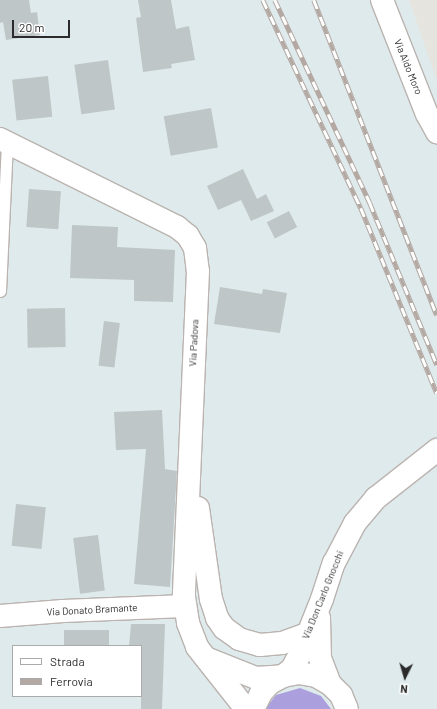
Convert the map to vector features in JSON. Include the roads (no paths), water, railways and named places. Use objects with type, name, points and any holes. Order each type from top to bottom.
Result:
[{"type":"street","name":"Via Aldo Moro","points":[[382,0],[427,114],[437,132]]},
{"type":"street","name":"Via Padova","points":[[4,140],[177,227],[192,242],[197,254],[198,271],[184,580],[185,606],[193,639],[246,709]]},
{"type":"street","name":"Via Don Carlo Gnocchi","points":[[283,676],[296,662],[306,634],[322,599],[334,563],[355,523],[376,498],[437,450]]},
{"type":"street","points":[[189,460],[207,578],[217,618],[234,636],[255,644],[276,644],[306,634]]},
{"type":"street","points":[[322,599],[319,620],[318,648],[324,671],[330,684]]},
{"type":"street","name":"Via Donato Bramante","points":[[0,616],[75,610],[185,606]]},
{"type":"street","points":[[208,658],[251,678],[265,679],[299,673],[316,676],[330,684],[341,695],[347,709]]},
{"type":"street","points":[[253,709],[261,693],[270,683],[283,676]]},
{"type":"lane","points":[[0,291],[4,140]]},
{"type":"railway","points":[[263,0],[361,208],[437,393]]},
{"type":"railway","points":[[275,0],[370,203],[437,365]]},
{"type":"railway","points":[[314,0],[437,315]]}]
